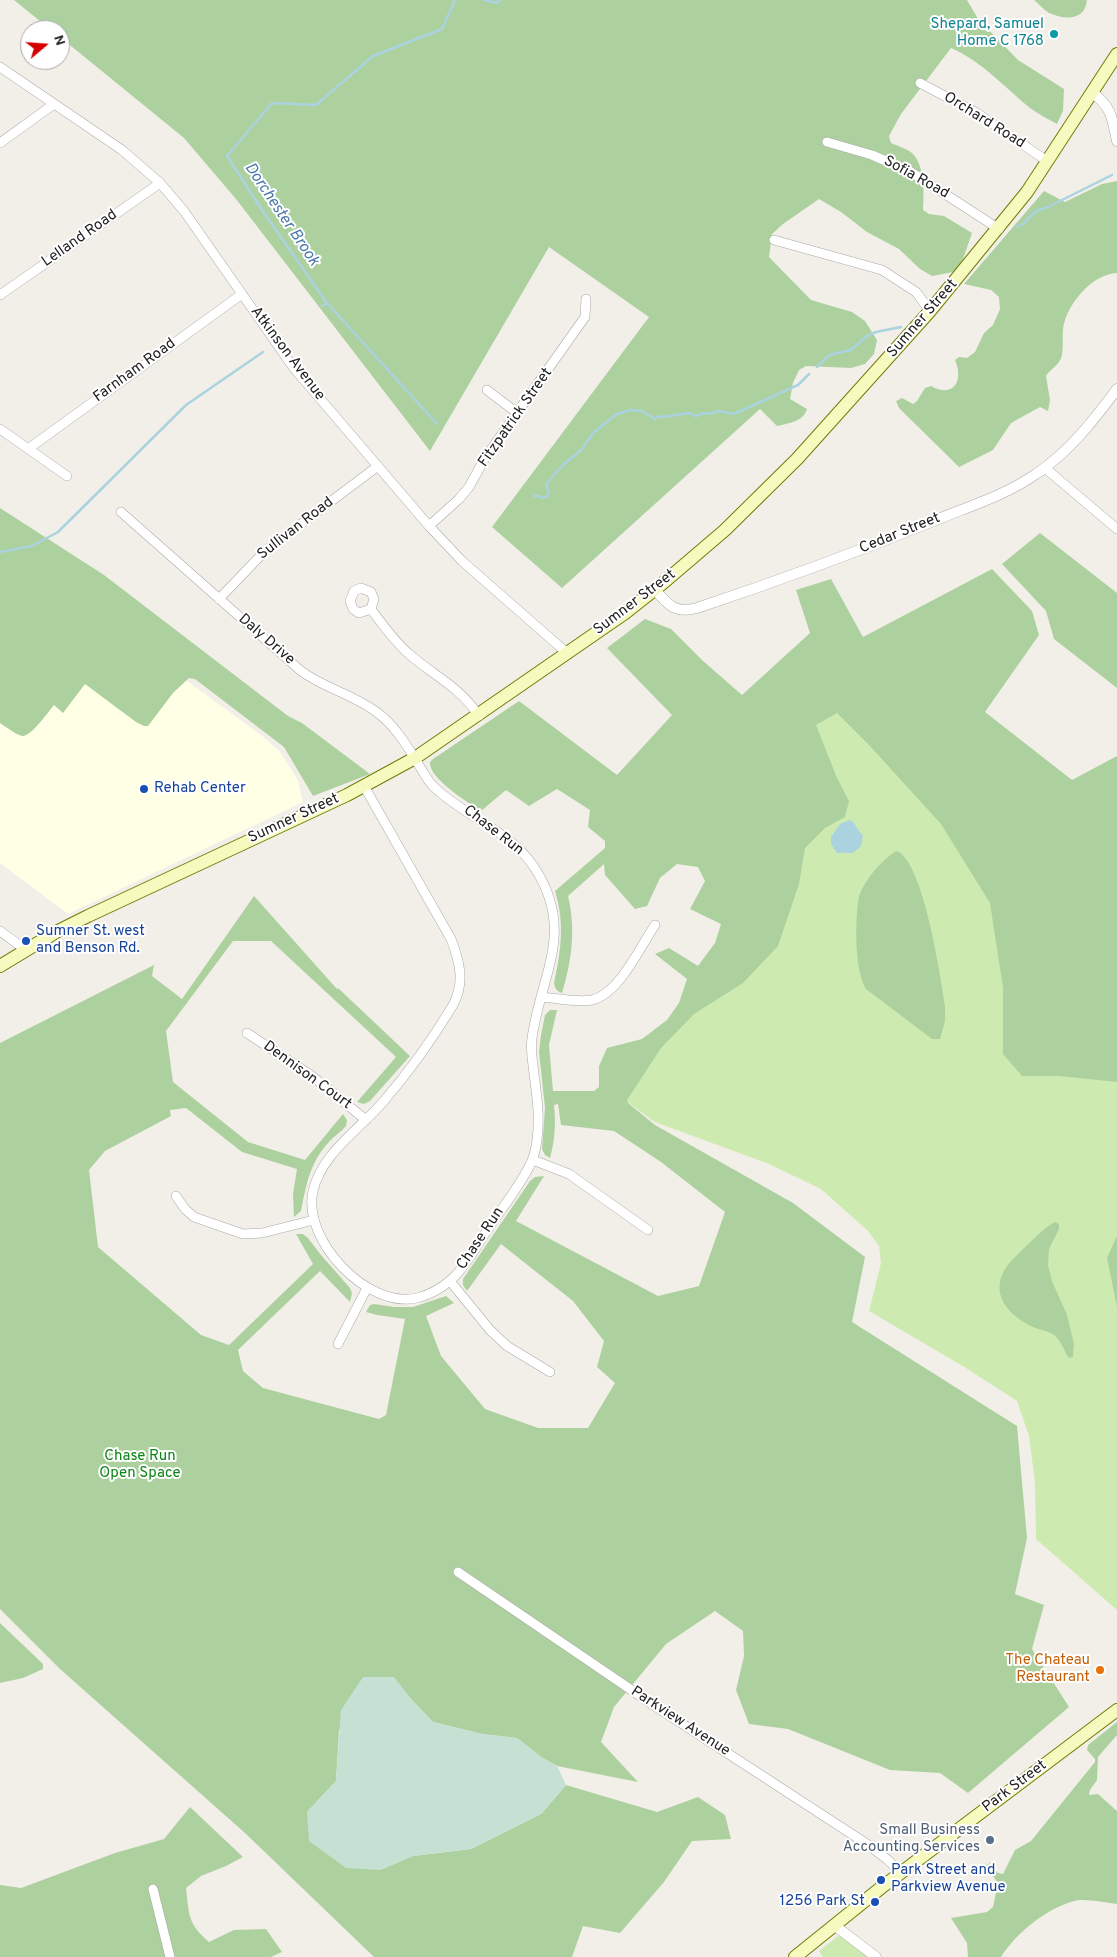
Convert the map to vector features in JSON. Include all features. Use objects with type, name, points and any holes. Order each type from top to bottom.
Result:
[{"type":"main road","name":"Sumner Street","points":[[0,966],[88,916],[364,786],[415,758],[479,716],[655,590],[725,530],[797,459],[930,311],[1026,192],[1093,94],[1117,54]]},
{"type":"main road","name":"Park Street","points":[[795,1957],[901,1873],[1117,1710]]},
{"type":"street","name":"Atkinson Avenue","points":[[0,67],[122,150],[160,183],[184,211],[293,367],[429,526],[462,561],[568,653]]},
{"type":"street","name":"Orchard Road","points":[[920,83],[976,113],[1047,161]]},
{"type":"street","points":[[1093,94],[1105,103],[1109,109],[1117,141]]},
{"type":"street","points":[[0,142],[54,104]]},
{"type":"street","name":"Sofia Road","points":[[827,142],[872,155],[898,166],[923,179],[998,228]]},
{"type":"street","name":"Lelland Road","points":[[0,295],[160,183]]},
{"type":"street","points":[[774,240],[882,270],[916,292],[930,311]]},
{"type":"street","name":"Farnham Road","points":[[28,449],[242,294]]},
{"type":"street","name":"Fitzpatrick Street","points":[[429,526],[470,487],[485,458],[585,316],[586,299]]},
{"type":"street","name":"Cedar Street","points":[[655,590],[674,608],[687,611],[878,544],[1013,488],[1045,468],[1072,444],[1117,389]]},
{"type":"street","points":[[487,390],[517,413]]},
{"type":"street","points":[[0,429],[67,476]]},
{"type":"street","name":"Sullivan Road","points":[[219,599],[265,551],[378,466]]},
{"type":"street","points":[[1045,468],[1117,529]]},
{"type":"street","name":"Daly Drive","points":[[121,512],[308,676],[324,686],[366,704],[380,714],[390,724],[415,758]]},
{"type":"street","points":[[370,609],[407,652],[463,695],[479,716]]},
{"type":"street","name":"Chase Run","points":[[364,786],[446,930],[455,948],[461,972],[457,998],[416,1063],[366,1120],[332,1153],[319,1174],[312,1193],[314,1220],[320,1236],[332,1254],[353,1277],[367,1288],[385,1296],[409,1299],[424,1296],[450,1281],[460,1271],[533,1160],[538,1122],[531,1044],[554,949],[555,921],[552,906],[541,878],[534,867],[517,848],[433,786],[415,758]]},
{"type":"street","points":[[542,997],[590,1000],[601,997],[612,988],[655,925]]},
{"type":"street","points":[[0,931],[26,950]]},
{"type":"street","name":"Dennison Court","points":[[246,1033],[312,1076],[366,1120]]},
{"type":"street","points":[[533,1160],[569,1174],[648,1230]]},
{"type":"street","points":[[176,1196],[184,1209],[194,1217],[242,1234],[262,1233],[314,1220]]},
{"type":"street","points":[[450,1281],[472,1309],[503,1342],[550,1372]]},
{"type":"street","points":[[338,1344],[367,1288]]},
{"type":"street","name":"Parkview Avenue","points":[[458,1572],[655,1706],[867,1844],[901,1873]]},
{"type":"street","points":[[153,1890],[170,1957]]},
{"type":"street","points":[[834,1925],[876,1957]]},
{"type":"shaded area","points":[[0,543],[266,739],[280,752],[293,772],[298,781],[303,802],[68,914],[0,863]]},
{"type":"shaded area","points":[[363,1677],[394,1677],[411,1699],[433,1722],[482,1734],[517,1738],[541,1757],[557,1766],[566,1785],[541,1814],[471,1849],[413,1856],[380,1870],[346,1868],[309,1841],[307,1812],[336,1781],[341,1710]]},
{"type":"green space","points":[[14,0],[967,0],[978,19],[1018,60],[1064,89],[1063,111],[1057,124],[1030,108],[973,60],[951,48],[901,114],[889,136],[891,143],[912,153],[916,158],[923,180],[923,210],[929,214],[944,216],[972,233],[962,262],[953,272],[932,276],[920,269],[899,249],[867,232],[841,212],[819,199],[783,224],[772,234],[769,257],[811,300],[852,312],[865,321],[877,340],[874,354],[865,364],[851,368],[806,366],[799,370],[793,383],[790,399],[807,409],[802,417],[777,426],[760,409],[562,588],[492,527],[649,317],[549,247],[430,451],[236,199],[184,138],[70,45],[70,20],[39,20]]},
{"type":"green space","points":[[1034,0],[1087,0],[1082,12],[1068,18],[1049,13]]},
{"type":"green space","points":[[1117,181],[1117,273],[1108,274],[1092,283],[1078,296],[1068,312],[1064,324],[1061,358],[1046,376],[1050,400],[1048,411],[1040,407],[1011,423],[993,450],[959,467],[899,408],[896,401],[902,398],[913,404],[925,388],[931,386],[946,390],[951,389],[955,385],[958,374],[955,360],[959,357],[967,358],[975,352],[984,333],[993,325],[1000,309],[999,297],[991,290],[964,284],[1044,191],[1065,202],[1102,184]]},
{"type":"green space","points":[[0,508],[104,575],[288,716],[302,723],[370,774],[313,796],[284,747],[195,679],[189,678],[173,693],[148,726],[136,722],[85,684],[63,713],[54,705],[30,733],[26,735],[16,734],[0,723]]},
{"type":"green space","points":[[1040,533],[1117,593],[1117,688],[1054,639],[1046,611],[1002,564]]},
{"type":"green space","name":"Chase Run Open Space","points":[[992,569],[1032,611],[1039,635],[985,712],[1072,780],[1117,756],[1117,1082],[1059,1076],[1022,1076],[1003,1054],[1003,988],[990,903],[941,824],[837,713],[816,725],[837,778],[849,801],[845,817],[825,828],[805,848],[799,884],[778,946],[743,983],[694,1014],[661,1048],[627,1100],[628,1103],[655,1125],[793,1203],[865,1257],[852,1322],[1017,1426],[1027,1538],[1015,1594],[1044,1605],[1032,1649],[1069,1707],[968,1793],[940,1773],[890,1770],[788,1729],[749,1724],[736,1690],[744,1656],[743,1631],[715,1611],[666,1644],[614,1707],[601,1742],[638,1782],[557,1766],[541,1757],[517,1738],[482,1734],[433,1722],[394,1678],[339,1730],[336,1781],[307,1812],[380,1870],[413,1856],[471,1849],[541,1814],[566,1785],[657,1812],[698,1797],[725,1815],[731,1839],[692,1841],[664,1882],[620,1933],[583,1926],[572,1957],[374,1957],[245,1833],[60,1669],[0,1609],[0,1043],[154,965],[152,976],[182,999],[254,896],[337,989],[410,1056],[370,1101],[364,1104],[357,1102],[396,1057],[271,941],[233,941],[166,1031],[173,1082],[248,1142],[305,1160],[343,1114],[347,1120],[346,1126],[331,1140],[317,1158],[307,1183],[301,1211],[294,1217],[293,1194],[297,1169],[242,1152],[186,1108],[170,1110],[171,1116],[105,1151],[89,1170],[98,1247],[201,1335],[229,1345],[313,1264],[296,1234],[303,1234],[350,1288],[352,1293],[350,1302],[320,1271],[238,1350],[243,1371],[263,1388],[379,1419],[386,1415],[405,1319],[366,1312],[370,1305],[374,1304],[413,1307],[446,1296],[454,1303],[426,1316],[441,1356],[485,1409],[538,1428],[588,1428],[615,1383],[597,1367],[604,1341],[573,1301],[501,1244],[467,1291],[463,1285],[463,1279],[530,1181],[535,1177],[544,1176],[516,1221],[658,1296],[699,1286],[725,1212],[661,1162],[614,1131],[561,1125],[558,1104],[554,1105],[555,1132],[550,1158],[545,1155],[542,1149],[545,1108],[539,1052],[545,1015],[550,1010],[557,1010],[549,1045],[553,1091],[594,1091],[599,1087],[599,1066],[607,1048],[642,1039],[667,1020],[679,1003],[687,979],[655,954],[669,948],[698,966],[715,943],[721,924],[690,909],[705,881],[698,867],[677,864],[660,878],[647,906],[635,909],[605,875],[604,864],[568,896],[572,920],[572,944],[562,993],[560,992],[556,989],[554,983],[561,937],[560,914],[555,891],[605,848],[605,841],[588,827],[590,810],[557,789],[529,806],[506,790],[481,811],[442,782],[435,775],[430,762],[519,701],[617,775],[672,715],[607,648],[645,619],[671,629],[702,660],[742,695],[810,633],[796,590],[831,579],[863,637]]},
{"type":"green space","points":[[837,695],[963,825],[1117,1071],[1117,1610],[1036,1539],[1035,1483],[1029,1436],[1017,1401],[966,1368],[869,1311],[881,1263],[879,1246],[868,1231],[821,1189],[769,1164],[655,1122],[615,1093],[785,910],[804,717]]},
{"type":"green space","points":[[896,851],[906,859],[914,874],[929,921],[945,1006],[945,1021],[940,1039],[932,1039],[866,989],[859,970],[856,930],[859,896],[874,870]]},
{"type":"green space","points":[[1055,1222],[1059,1224],[1059,1229],[1049,1249],[1048,1265],[1052,1281],[1067,1315],[1074,1344],[1073,1357],[1069,1358],[1054,1335],[1032,1327],[1018,1318],[1003,1302],[1000,1293],[1002,1275],[1008,1265],[1041,1232]]},
{"type":"green space","points":[[1117,1236],[1117,1307],[1107,1258]]},
{"type":"green space","points":[[0,1623],[43,1664],[43,1669],[23,1678],[0,1683]]},
{"type":"green space","points":[[1117,1722],[1117,1735],[1098,1757],[1097,1780],[1089,1795],[1098,1794],[1117,1811],[1117,1904],[1084,1900],[1074,1901],[1053,1910],[1033,1923],[1015,1939],[1001,1957],[968,1957],[967,1943],[951,1918],[987,1912],[993,1907],[998,1883],[986,1865],[991,1863],[998,1873],[1003,1874],[1015,1850],[1031,1841],[1095,1762],[1095,1759],[1087,1750],[1088,1745]]},
{"type":"green space","points":[[190,1807],[243,1857],[201,1876],[186,1888],[189,1912],[193,1924],[209,1942],[234,1930],[266,1929],[282,1952],[271,1957],[0,1957],[0,1885],[21,1888],[115,1853],[164,1839]]},
{"type":"green space","points":[[838,1936],[868,1957],[823,1957],[819,1951]]},
{"type":"water","points":[[850,820],[863,835],[861,846],[853,853],[837,853],[831,844],[831,837],[840,824]]},
{"type":"waterway","name":"Dorchester Brook","points":[[322,306],[327,303],[227,156],[272,103],[316,105],[373,56],[442,29],[455,0]]},
{"type":"waterway","name":"Dorchester Brook","points":[[484,0],[497,3],[500,0]]},
{"type":"waterway","points":[[1017,227],[1023,224],[1036,211],[1048,207],[1112,175]]},
{"type":"waterway","points":[[327,303],[437,424]]},
{"type":"waterway","points":[[817,367],[829,355],[851,350],[867,336],[876,332],[901,327]]},
{"type":"waterway","name":"Dorchester Brook","points":[[0,552],[32,546],[58,532],[186,405],[263,352]]},
{"type":"waterway","points":[[534,496],[547,497],[549,493],[546,484],[563,465],[580,451],[595,431],[617,414],[630,410],[642,411],[655,419],[660,416],[689,413],[696,416],[718,411],[734,414],[798,385],[809,374]]},
{"type":"place","name":"Shepard, Samuel Home C 1768","points":[[1054,34]]},
{"type":"place","name":"Rehab Center","points":[[144,789]]},
{"type":"place","name":"Sumner St. west and Benson Rd.","points":[[26,941]]},
{"type":"place","name":"The Chateau Restaurant","points":[[1100,1670]]},
{"type":"place","name":"Small Business Accounting Services","points":[[990,1840]]},
{"type":"place","name":"Park Street and Parkview Avenue","points":[[881,1880]]},
{"type":"place","name":"1256 Park St","points":[[875,1902]]}]
